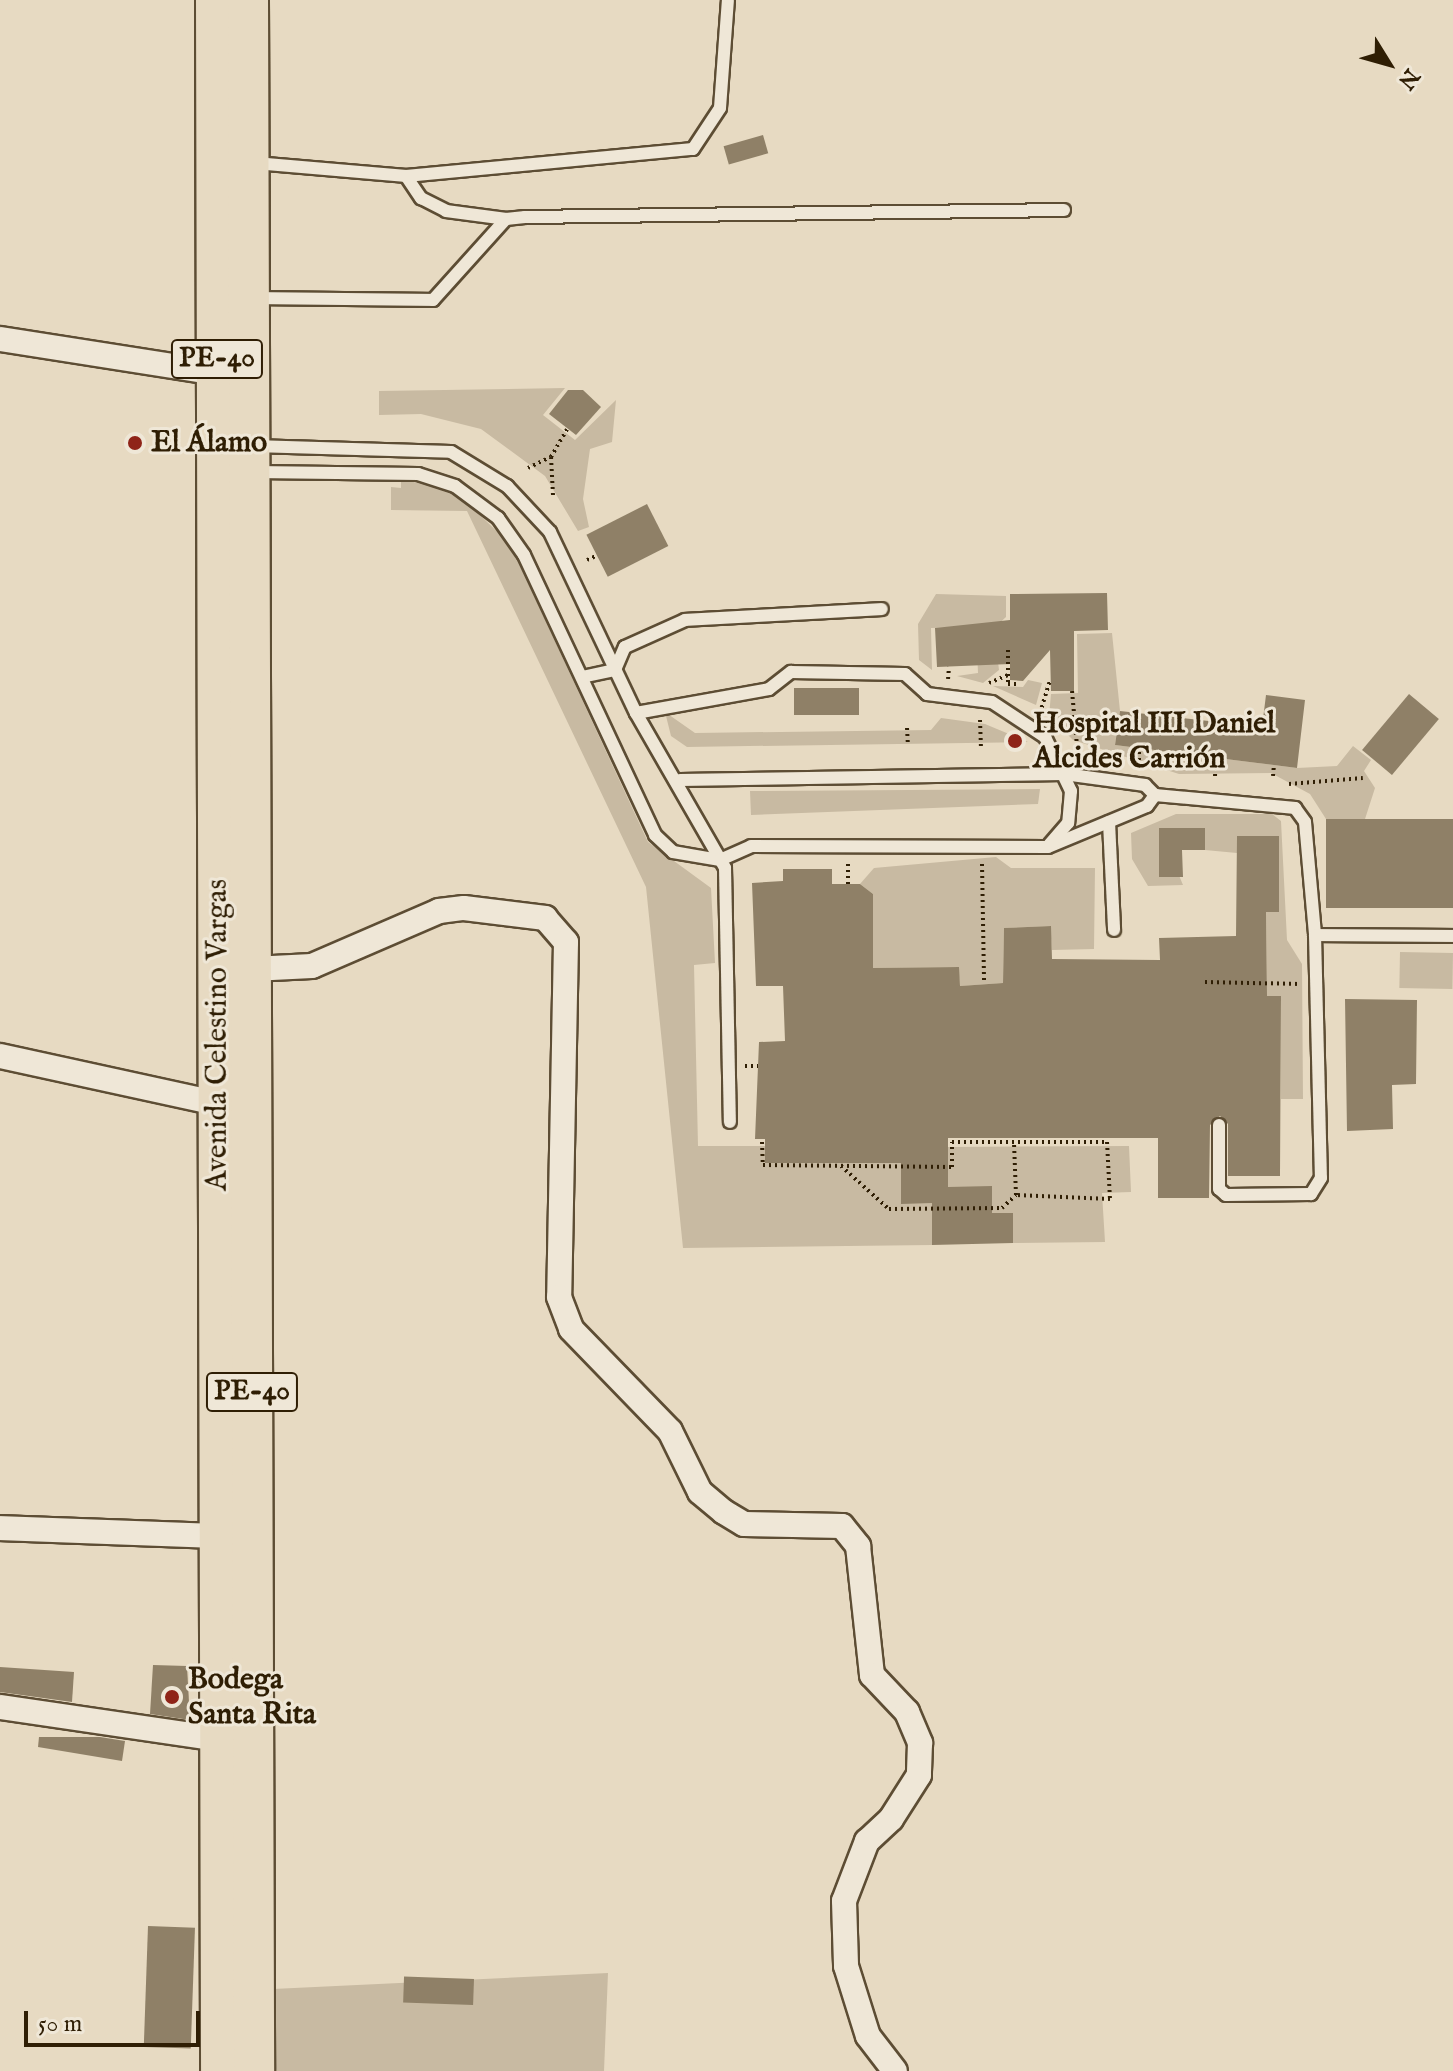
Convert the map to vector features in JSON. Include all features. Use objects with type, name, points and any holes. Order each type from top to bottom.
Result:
[{"type":"highway","name":"Avenida Celestino Vargas","points":[[216,0],[249,298],[233,458],[232,1106],[235,1315],[229,1511],[237,1741],[236,1886],[221,2071]]},
{"type":"highway","name":"Avenida Celestino Vargas","points":[[233,458],[217,373],[248,0]]},
{"type":"highway","name":"Avenida Celestino Vargas","points":[[232,1106],[252,969],[235,715]]},
{"type":"highway","name":"Avenida Celestino Vargas","points":[[236,1886],[254,2071]]},
{"type":"street","points":[[0,339],[217,373]]},
{"type":"street","points":[[252,969],[312,966],[439,911],[464,908],[545,918],[566,942],[559,1297],[571,1329],[670,1431],[700,1492],[724,1512],[744,1524],[842,1526],[858,1546],[872,1675],[907,1712],[920,1743],[919,1775],[891,1819],[867,1841],[844,1901],[846,1966],[868,2036],[895,2071]]},
{"type":"street","points":[[0,1056],[182,1091],[232,1106]]},
{"type":"street","points":[[0,1528],[229,1511]]},
{"type":"street","points":[[0,1707],[237,1741]]},
{"type":"lane","points":[[232,164],[406,176],[693,149],[720,108],[728,0]]},
{"type":"lane","points":[[406,176],[421,198],[446,211],[506,219],[1064,210]]},
{"type":"lane","points":[[249,298],[433,300],[506,219]]},
{"type":"lane","points":[[233,458],[429,447],[483,468],[550,532],[636,713],[680,780],[720,860],[730,898],[730,1122]]},
{"type":"lane","points":[[233,458],[418,474],[466,492],[513,535],[663,846],[720,860],[751,846],[1048,847],[1109,822],[1155,795],[1295,808],[1305,822],[1315,935],[1321,1178],[1311,1194],[1226,1195],[1219,1189],[1219,1125]]},
{"type":"lane","points":[[615,670],[625,647],[685,620],[882,609]]},
{"type":"lane","points":[[582,677],[615,670]]},
{"type":"lane","points":[[636,713],[769,689],[791,672],[905,674],[927,694],[992,702],[1024,718],[1045,737],[1064,774],[1068,823],[1048,847]]},
{"type":"lane","points":[[680,780],[1064,774],[1145,785],[1155,795]]},
{"type":"lane","points":[[1109,822],[1114,930]]},
{"type":"lane","points":[[1315,935],[1453,936]]},
{"type":"path","points":[[553,495],[551,457],[567,429]]},
{"type":"path","points":[[528,468],[551,457]]},
{"type":"path","points":[[587,560],[596,556]]},
{"type":"path","points":[[1008,650],[1008,684],[1020,684]]},
{"type":"path","points":[[948,679],[949,667]]},
{"type":"path","points":[[987,687],[1008,675]]},
{"type":"path","points":[[1040,713],[1050,680]]},
{"type":"path","points":[[1072,691],[1077,746]]},
{"type":"path","points":[[980,720],[981,746]]},
{"type":"path","points":[[907,728],[908,746]]},
{"type":"path","points":[[1139,748],[1139,766]]},
{"type":"path","points":[[1215,776],[1216,757]]},
{"type":"path","points":[[1273,776],[1274,765]]},
{"type":"path","points":[[1289,784],[1363,778]]},
{"type":"path","points":[[982,853],[984,984]]},
{"type":"path","points":[[848,854],[848,884]]},
{"type":"path","points":[[1205,982],[1306,984]]},
{"type":"path","points":[[762,1142],[763,1165],[952,1167],[952,1142],[1107,1142],[1110,1199],[1016,1195],[1002,1208],[889,1209],[841,1166]]},
{"type":"path","points":[[1014,1142],[1016,1195]]},
{"type":"shaded area","points":[[565,388],[543,415],[575,440],[616,400],[612,442],[590,449],[583,499],[589,527],[578,531],[545,476],[481,429],[421,414],[379,415],[379,391]]},
{"type":"shaded area","points":[[401,479],[456,492],[510,544],[648,842],[711,888],[715,963],[694,965],[698,1146],[765,1146],[765,1163],[948,1162],[948,1147],[1129,1146],[1131,1192],[1102,1193],[1105,1242],[1013,1243],[1012,1213],[932,1222],[932,1245],[683,1248],[646,887],[467,511],[391,510],[391,487],[401,488]],"holes":[[[992,1187],[992,1202],[901,1203],[901,1188]]]},
{"type":"shaded area","points":[[936,594],[1006,596],[1006,617],[994,628],[999,670],[983,683],[957,676],[978,673],[976,627],[931,628],[932,670],[919,660],[918,624]]},
{"type":"shaded area","points":[[1112,633],[1120,711],[1115,745],[1297,768],[1337,766],[1353,746],[1371,760],[1364,771],[1375,788],[1365,819],[1326,819],[1310,794],[1271,773],[1179,774],[1073,740],[1049,716],[1051,694],[1078,693],[1077,634]]},
{"type":"shaded area","points":[[1028,680],[1042,683],[1036,705],[993,686],[1023,687]]},
{"type":"shaded area","points":[[665,712],[695,733],[931,730],[941,718],[985,724],[1028,742],[687,747],[671,736]]},
{"type":"shaded area","points":[[1040,789],[1038,804],[751,815],[750,791]]},
{"type":"shaded area","points":[[1176,814],[1272,814],[1281,821],[1287,940],[1302,964],[1303,1099],[1281,1099],[1281,996],[1223,996],[1204,985],[1267,986],[1266,912],[1279,912],[1279,836],[1237,836],[1237,853],[1205,850],[1205,828],[1159,828],[1183,885],[1148,886],[1132,859],[1131,833]]},
{"type":"shaded area","points":[[996,857],[1011,868],[1095,868],[1094,949],[1052,950],[1050,926],[1004,928],[1003,983],[960,986],[958,967],[873,968],[873,894],[860,884],[874,868]]},
{"type":"shaded area","points":[[1400,952],[1453,953],[1452,989],[1399,988]]},
{"type":"shaded area","points":[[608,1973],[604,2071],[273,2071],[273,1989]]},
{"type":"building","points":[[763,135],[768,153],[729,165],[724,146]]},
{"type":"building","points":[[568,390],[583,390],[601,407],[576,435],[549,414]]},
{"type":"building","points":[[647,504],[668,546],[608,577],[586,535]]},
{"type":"building","points":[[1107,593],[1108,630],[1074,631],[1074,691],[1051,691],[1050,650],[1023,681],[1010,680],[1010,664],[937,667],[935,628],[1010,620],[1010,594]]},
{"type":"building","points":[[794,688],[859,688],[859,715],[794,715]]},
{"type":"building","points":[[1409,694],[1439,719],[1392,775],[1362,750]]},
{"type":"building","points":[[1266,695],[1305,700],[1297,768],[1115,745],[1120,711],[1262,727]]},
{"type":"building","points":[[1326,819],[1453,819],[1453,908],[1326,908]]},
{"type":"building","points":[[1159,828],[1205,828],[1205,850],[1182,850],[1183,877],[1159,877]]},
{"type":"building","points":[[1237,836],[1279,836],[1279,912],[1266,912],[1267,996],[1281,996],[1280,1176],[1228,1176],[1228,1124],[1220,1116],[1210,1125],[1209,1198],[1158,1198],[1158,1138],[948,1138],[948,1187],[992,1186],[992,1213],[1013,1213],[1013,1243],[932,1245],[932,1203],[901,1204],[901,1163],[765,1163],[765,1139],[755,1139],[759,1042],[785,1041],[783,986],[756,986],[752,883],[783,881],[783,869],[832,869],[832,884],[860,884],[873,894],[873,968],[959,967],[960,986],[1003,983],[1004,928],[1051,926],[1052,959],[1160,960],[1159,938],[1236,936]]},
{"type":"building","points":[[1345,999],[1417,1000],[1416,1084],[1392,1085],[1393,1129],[1347,1131]]},
{"type":"building","points":[[153,1665],[187,1666],[190,1720],[150,1714]]},
{"type":"building","points":[[0,1667],[74,1672],[72,1702],[0,1692]]},
{"type":"building","points":[[39,1737],[100,1737],[125,1741],[122,1761],[38,1747]]},
{"type":"building","points":[[148,1926],[195,1928],[191,2049],[144,2047]]},
{"type":"building","points":[[404,1977],[474,1979],[473,2005],[403,2003]]},
{"type":"place","name":"El Álamo","points":[[135,443]]},
{"type":"place","name":"Hospital III Daniel Alcides Carrión","points":[[1015,741]]},
{"type":"place","name":"Bodega Santa Rita","points":[[172,1697]]}]
